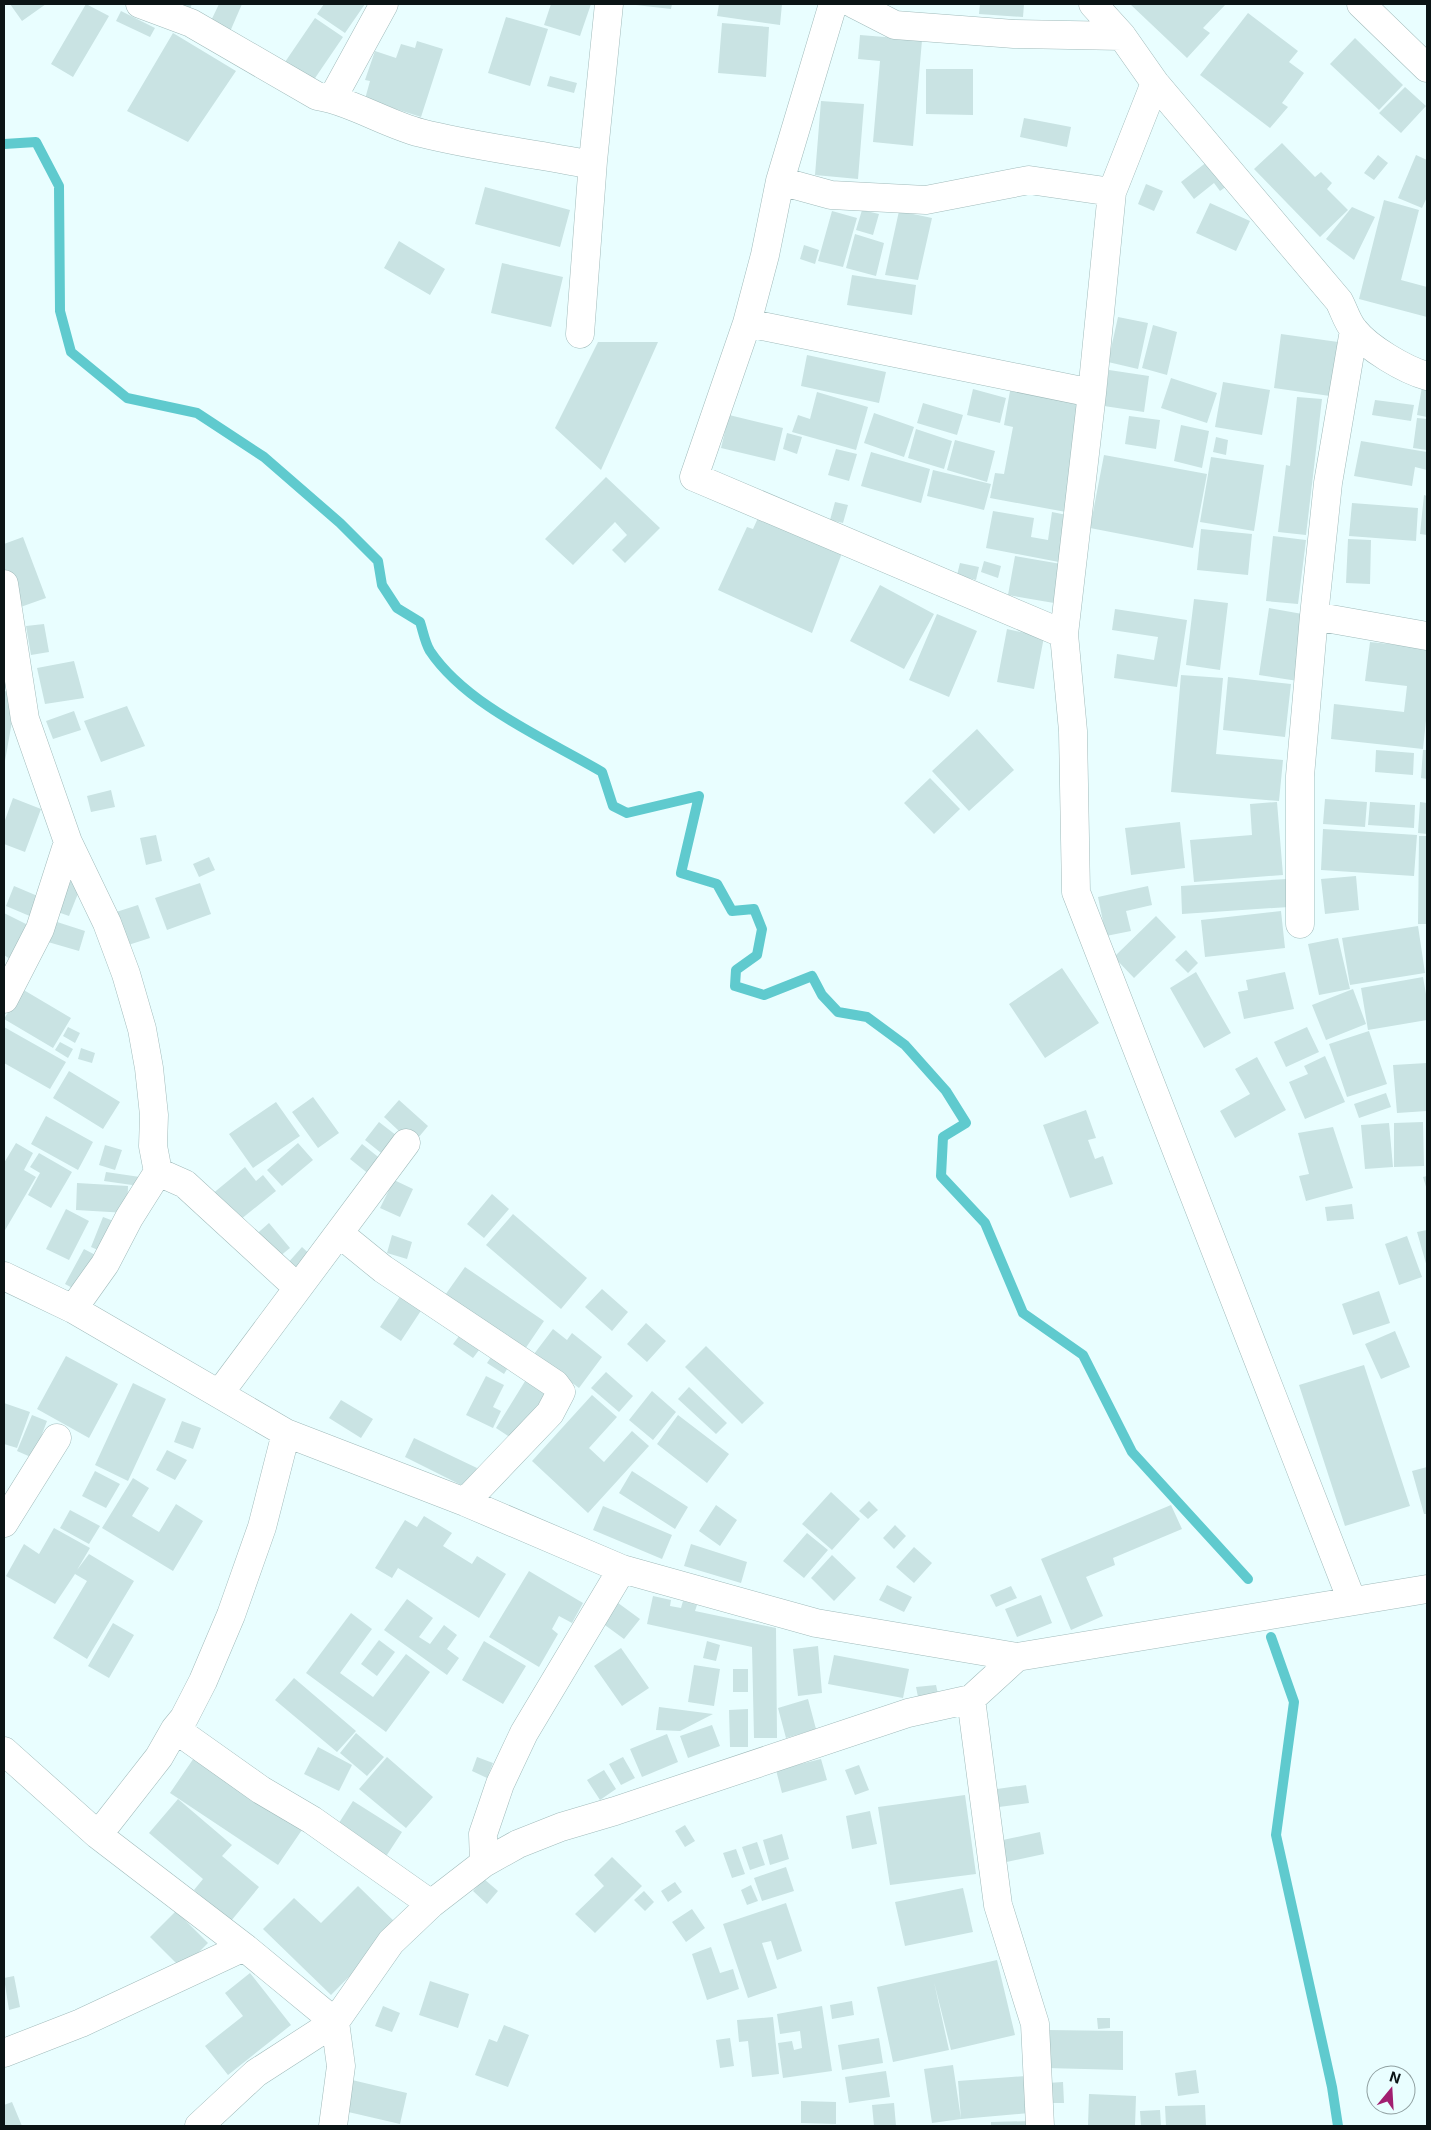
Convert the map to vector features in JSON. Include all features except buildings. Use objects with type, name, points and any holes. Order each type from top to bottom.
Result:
[{"type":"street","points":[[140,4],[191,23],[317,96],[332,99],[381,120],[421,133],[494,149],[587,164],[593,161]]},
{"type":"street","points":[[332,99],[384,4]]},
{"type":"street","points":[[580,334],[593,161],[609,4]]},
{"type":"street","points":[[833,4],[780,181],[747,323],[694,477],[1064,634]]},
{"type":"street","points":[[854,4],[896,25],[1014,34],[1122,36]]},
{"type":"street","points":[[1093,4],[1122,36],[1155,82],[1339,301],[1354,330],[1381,353],[1417,374],[1427,376]]},
{"type":"street","points":[[1361,4],[1427,68]]},
{"type":"street","points":[[1155,82],[1112,192],[1092,393],[1064,634],[1073,731],[1076,892],[1352,1601]]},
{"type":"street","points":[[780,181],[831,195],[926,200],[1029,180],[1112,192]]},
{"type":"street","points":[[747,323],[1092,393]]},
{"type":"street","points":[[1300,924],[1300,776],[1314,616],[1328,483],[1354,330]]},
{"type":"street","points":[[4,584],[25,719],[68,842],[107,922],[126,974],[139,1020],[149,1068],[154,1115],[153,1146],[158,1172],[129,1218],[105,1264],[73,1309]]},
{"type":"street","points":[[1314,616],[1427,636]]},
{"type":"street","points":[[4,999],[40,930],[68,842]]},
{"type":"street","points":[[220,1394],[406,1143]]},
{"type":"street","points":[[158,1172],[185,1184],[298,1288]]},
{"type":"street","points":[[340,1234],[383,1269],[555,1384],[561,1392],[550,1413],[465,1502]]},
{"type":"street","points":[[4,1276],[73,1309],[286,1433],[465,1502],[622,1569],[816,1623],[1017,1657],[1427,1589]]},
{"type":"street","points":[[98,1835],[159,1757],[174,1729],[184,1718],[203,1681],[231,1615],[262,1527],[286,1433]]},
{"type":"street","points":[[4,1523],[56,1438]]},
{"type":"street","points":[[484,1863],[483,1834],[500,1784],[524,1734],[622,1569]]},
{"type":"street","points":[[199,2126],[256,2073],[335,2022],[391,1942],[431,1904],[484,1863],[518,1844],[561,1827],[615,1811],[908,1713],[971,1699],[1017,1657]]},
{"type":"street","points":[[971,1699],[998,1905],[1035,2024],[1040,2126]]},
{"type":"street","points":[[174,1729],[261,1790],[312,1820],[431,1904]]},
{"type":"street","points":[[4,1751],[98,1835],[244,1947],[335,2022],[341,2066],[333,2126]]},
{"type":"street","points":[[4,2053],[81,2023],[244,1947]]},
{"type":"waterway","points":[[4,144],[36,142],[59,186],[60,311],[71,352],[127,398],[197,413],[264,457],[340,523],[378,561],[382,585],[397,608],[420,622],[428,648],[445,670],[464,688],[508,719],[602,772],[613,806],[627,813],[699,796],[681,873],[717,884],[732,911],[754,909],[762,929],[757,955],[736,970],[735,986],[764,995],[812,976],[822,995],[838,1012],[867,1017],[905,1045],[946,1091],[966,1123],[943,1137],[941,1176],[985,1223],[1023,1313],[1083,1355],[1132,1452],[1248,1579]]},
{"type":"waterway","points":[[1271,1637],[1294,1702],[1276,1835],[1332,2087],[1338,2126]]}]
